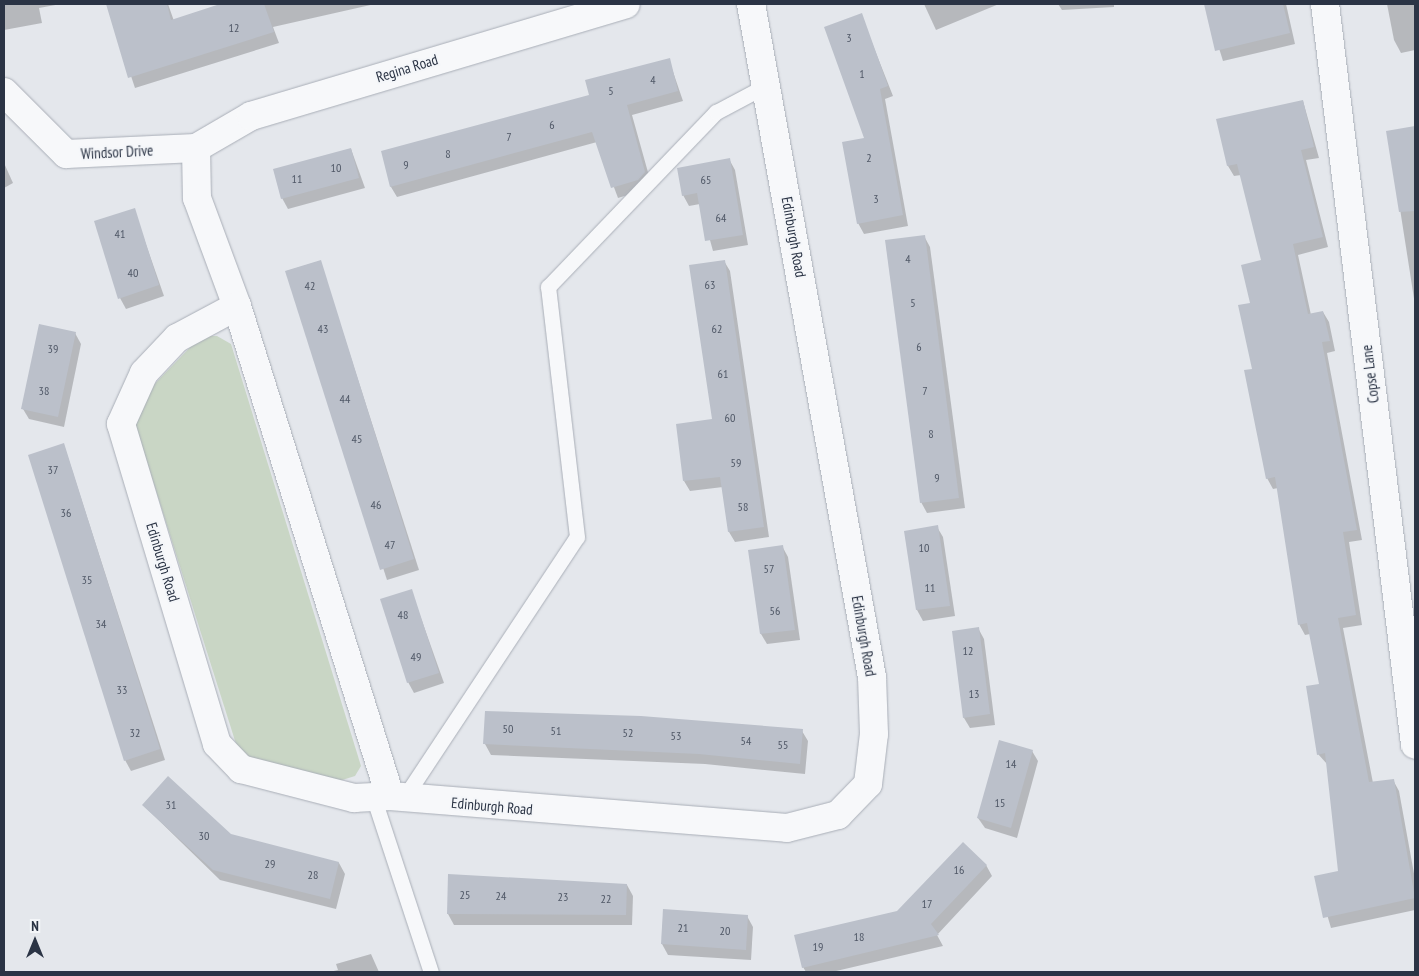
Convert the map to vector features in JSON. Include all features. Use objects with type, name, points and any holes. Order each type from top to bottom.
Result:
[{"type":"street","name":"Regina Road","points":[[196,148],[251,116],[577,10],[626,4]]},
{"type":"street","name":"Edinburgh Road","points":[[238,306],[177,338],[144,373],[121,424],[217,744],[241,770],[354,798],[389,797],[787,828],[838,815],[868,784],[874,734],[872,677],[751,4]]},
{"type":"street","name":"Copse Lane","points":[[1325,4],[1415,745]]},
{"type":"street","name":"Windsor Drive","points":[[4,92],[66,154],[196,148]]},
{"type":"street","points":[[196,148],[197,198],[238,306],[389,797]]},
{"type":"lane","points":[[431,972],[389,797],[576,537],[548,287],[716,112],[766,85]]},
{"type":"green space","points":[[201,336],[217,336],[231,344],[361,766],[355,776],[339,781],[250,761],[237,747],[133,418],[140,399]]},
{"type":"building","points":[[106,4],[167,4],[171,20],[220,4],[264,4],[274,32],[128,78]]},
{"type":"building","points":[[1204,4],[1283,4],[1290,33],[1215,51]]},
{"type":"building","points":[[862,13],[888,86],[880,89],[903,215],[857,224],[842,142],[864,138],[824,27]]},
{"type":"building","points":[[670,58],[678,91],[627,105],[645,172],[638,180],[611,188],[592,132],[390,187],[381,151],[589,95],[585,80]]},
{"type":"building","points":[[1303,100],[1314,147],[1301,150],[1323,237],[1293,244],[1308,314],[1323,311],[1330,341],[1322,342],[1357,530],[1343,532],[1356,615],[1338,618],[1369,782],[1394,779],[1415,898],[1323,918],[1314,876],[1338,871],[1325,753],[1317,755],[1306,686],[1319,684],[1307,623],[1298,625],[1275,477],[1266,479],[1244,370],[1252,369],[1238,305],[1250,303],[1241,265],[1261,260],[1237,164],[1227,166],[1216,119]]},
{"type":"building","points":[[1415,126],[1415,211],[1399,212],[1386,131]]},
{"type":"building","points":[[351,148],[359,178],[281,199],[273,169]]},
{"type":"building","points":[[730,158],[743,235],[705,241],[697,193],[682,196],[677,168]]},
{"type":"building","points":[[135,208],[159,285],[118,299],[94,221]]},
{"type":"building","points":[[925,235],[959,498],[920,503],[885,240]]},
{"type":"building","points":[[321,260],[414,559],[380,570],[285,271]]},
{"type":"building","points":[[725,260],[764,527],[728,532],[720,477],[683,481],[676,424],[712,419],[689,265]]},
{"type":"building","points":[[39,324],[76,332],[58,417],[21,409]]},
{"type":"building","points":[[64,443],[160,749],[124,761],[28,455]]},
{"type":"building","points":[[938,525],[950,606],[916,610],[904,531]]},
{"type":"building","points":[[783,545],[795,630],[760,634],[748,550]]},
{"type":"building","points":[[412,589],[439,673],[407,683],[380,599]]},
{"type":"building","points":[[979,627],[990,714],[963,718],[952,631]]},
{"type":"building","points":[[485,711],[641,716],[803,729],[800,764],[699,754],[483,744]]},
{"type":"building","points":[[999,740],[1033,750],[1011,828],[977,818]]},
{"type":"building","points":[[168,776],[231,834],[339,862],[330,899],[213,870],[142,805]]},
{"type":"building","points":[[963,842],[987,865],[931,924],[939,935],[802,968],[794,935],[897,911]]},
{"type":"building","points":[[448,874],[627,884],[626,915],[447,914]]},
{"type":"building","points":[[663,909],[748,915],[746,950],[661,944]]}]
